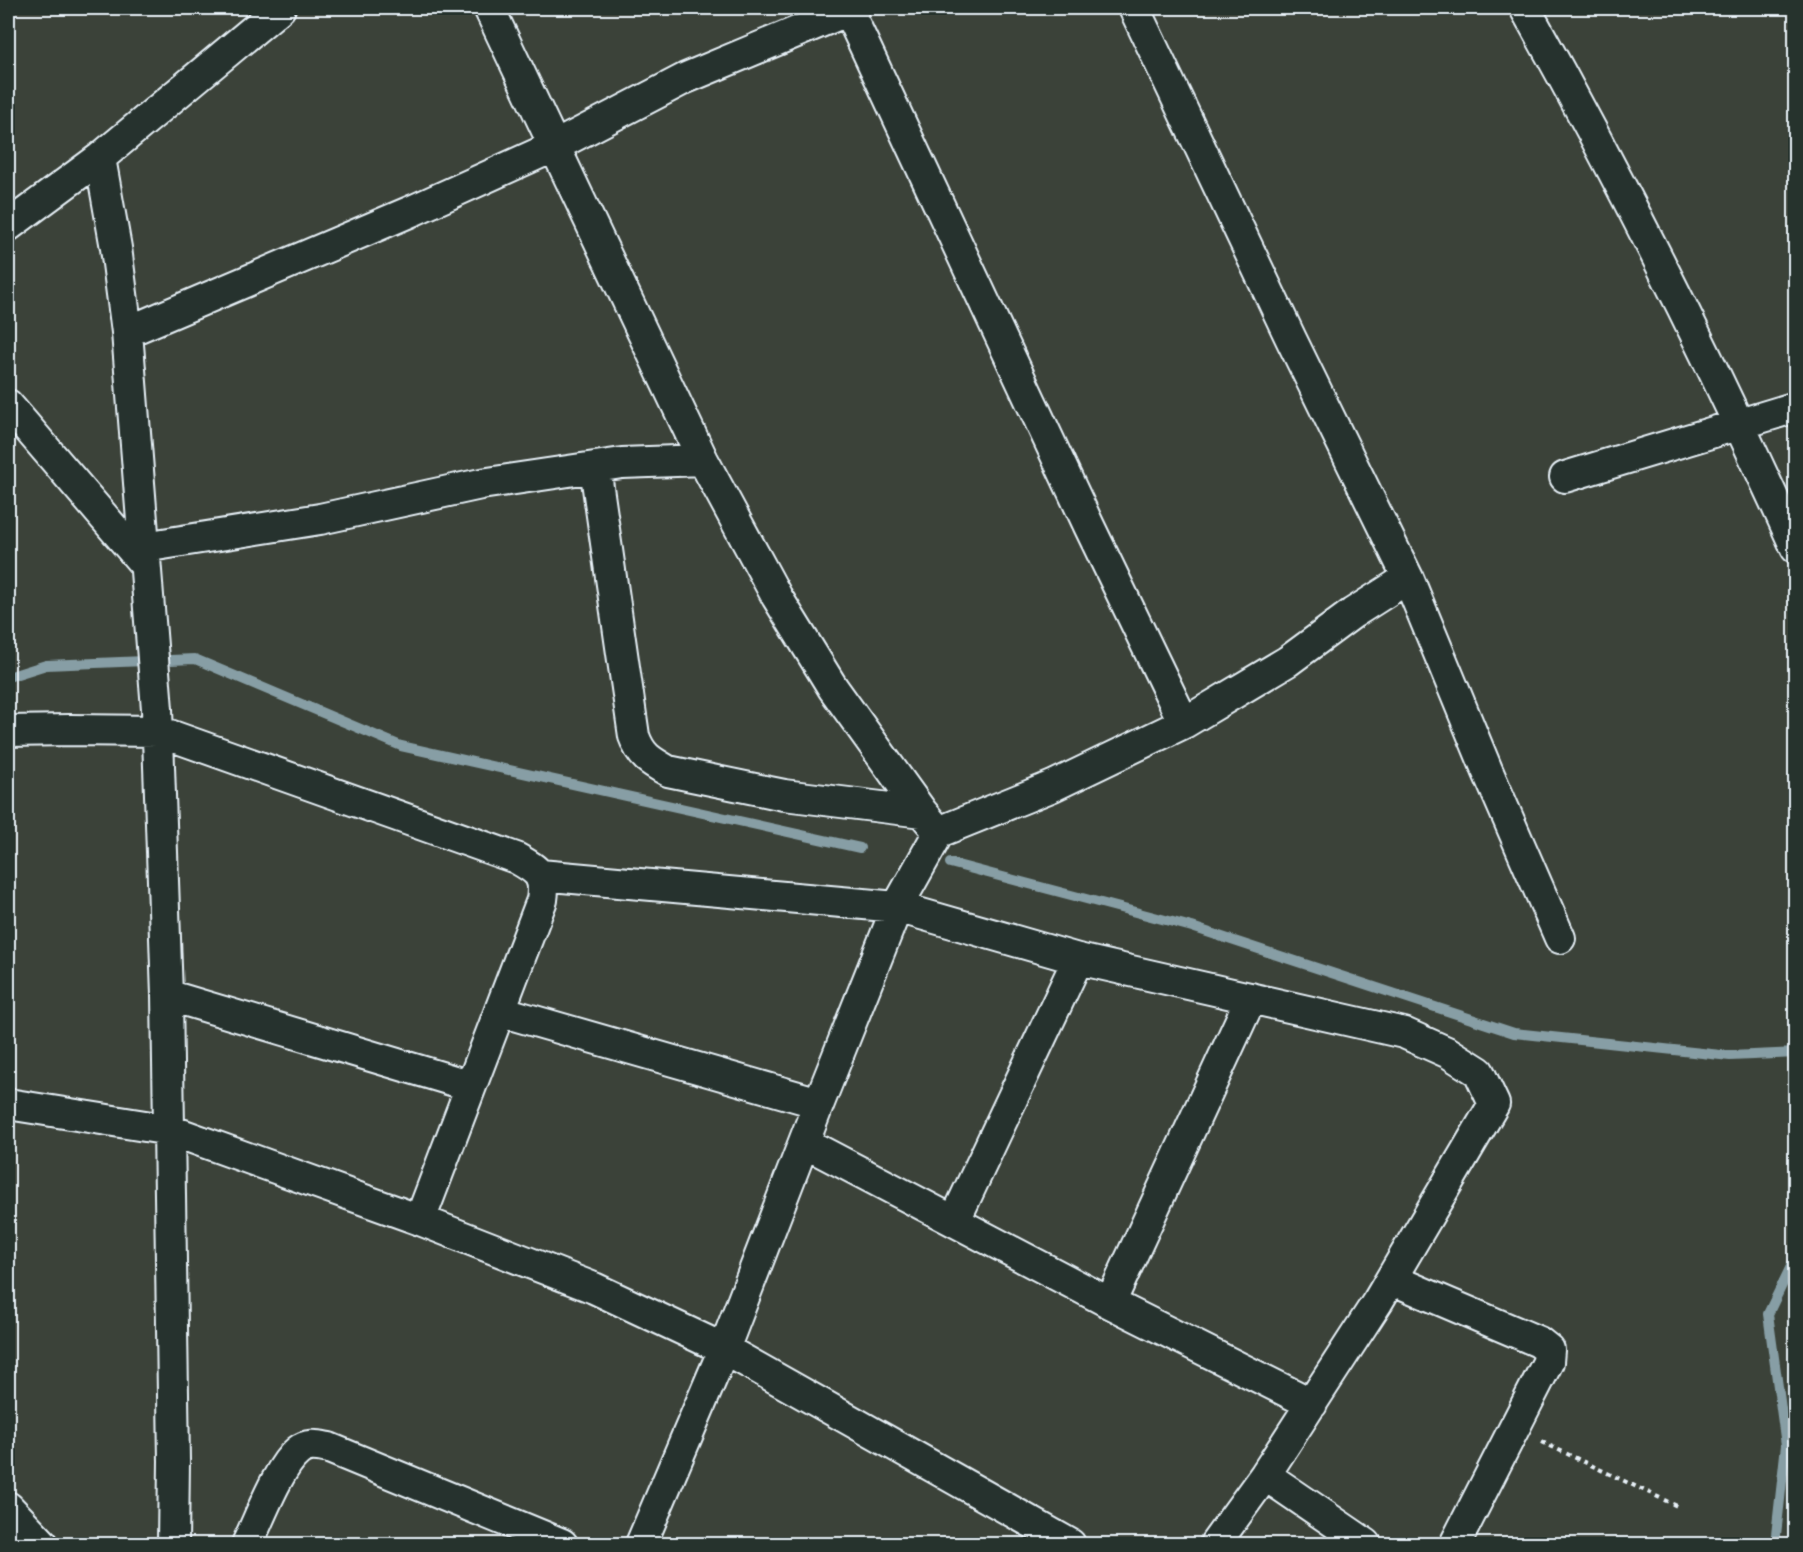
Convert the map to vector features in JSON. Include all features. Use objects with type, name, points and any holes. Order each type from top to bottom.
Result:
[{"type":"street","points":[[8,226],[100,158],[280,8]]},
{"type":"street","points":[[489,8],[703,460],[777,597],[833,688],[931,822]]},
{"type":"street","points":[[1134,8],[1291,339],[1408,578],[1487,770],[1560,938]]},
{"type":"street","points":[[1525,8],[1592,128],[1739,423],[1796,548]]},
{"type":"street","points":[[127,332],[414,210],[555,146],[686,78],[850,9],[1089,525],[1184,723]]},
{"type":"street","points":[[100,158],[116,248],[127,332],[157,720],[170,1130],[173,1545]]},
{"type":"street","points":[[8,405],[144,556]]},
{"type":"street","points":[[1565,477],[1796,407]]},
{"type":"street","points":[[144,556],[481,484],[622,463],[703,460]]},
{"type":"street","points":[[595,467],[634,736],[639,749],[651,761],[668,771],[931,822],[1053,786],[1184,723],[1288,661],[1353,613],[1408,578]]},
{"type":"street","points":[[8,732],[157,720],[516,858],[540,875],[544,885],[542,900],[420,1220]]},
{"type":"street","points":[[641,1545],[724,1349],[931,822]]},
{"type":"street","points":[[540,875],[897,907],[1078,958],[1404,1033],[1449,1053],[1479,1072],[1494,1104],[1391,1279],[1312,1404],[1215,1545]]},
{"type":"street","points":[[955,1220],[1078,958]]},
{"type":"street","points":[[167,995],[471,1086]]},
{"type":"street","points":[[1110,1303],[1251,998]]},
{"type":"street","points":[[500,1011],[819,1103]]},
{"type":"street","points":[[8,1104],[170,1130],[420,1220],[594,1288],[724,1349],[1070,1545]]},
{"type":"street","points":[[805,1143],[1110,1303],[1312,1404]]},
{"type":"street","points":[[1391,1279],[1539,1342],[1549,1350],[1548,1362],[1455,1545]]},
{"type":"street","points":[[247,1545],[281,1473],[298,1450],[313,1445],[329,1448],[562,1545]]},
{"type":"street","points":[[1265,1475],[1366,1545]]},
{"type":"street","points":[[8,1507],[43,1545]]},
{"type":"path","points":[[1513,1429],[1677,1506]]},
{"type":"waterway","points":[[8,677],[46,665],[195,659],[401,746],[860,848]]},
{"type":"waterway","points":[[950,863],[1192,927],[1514,1033],[1730,1056],[1796,1053]]},
{"type":"waterway","points":[[1775,1544],[1786,1445],[1768,1314],[1796,1256]]}]
